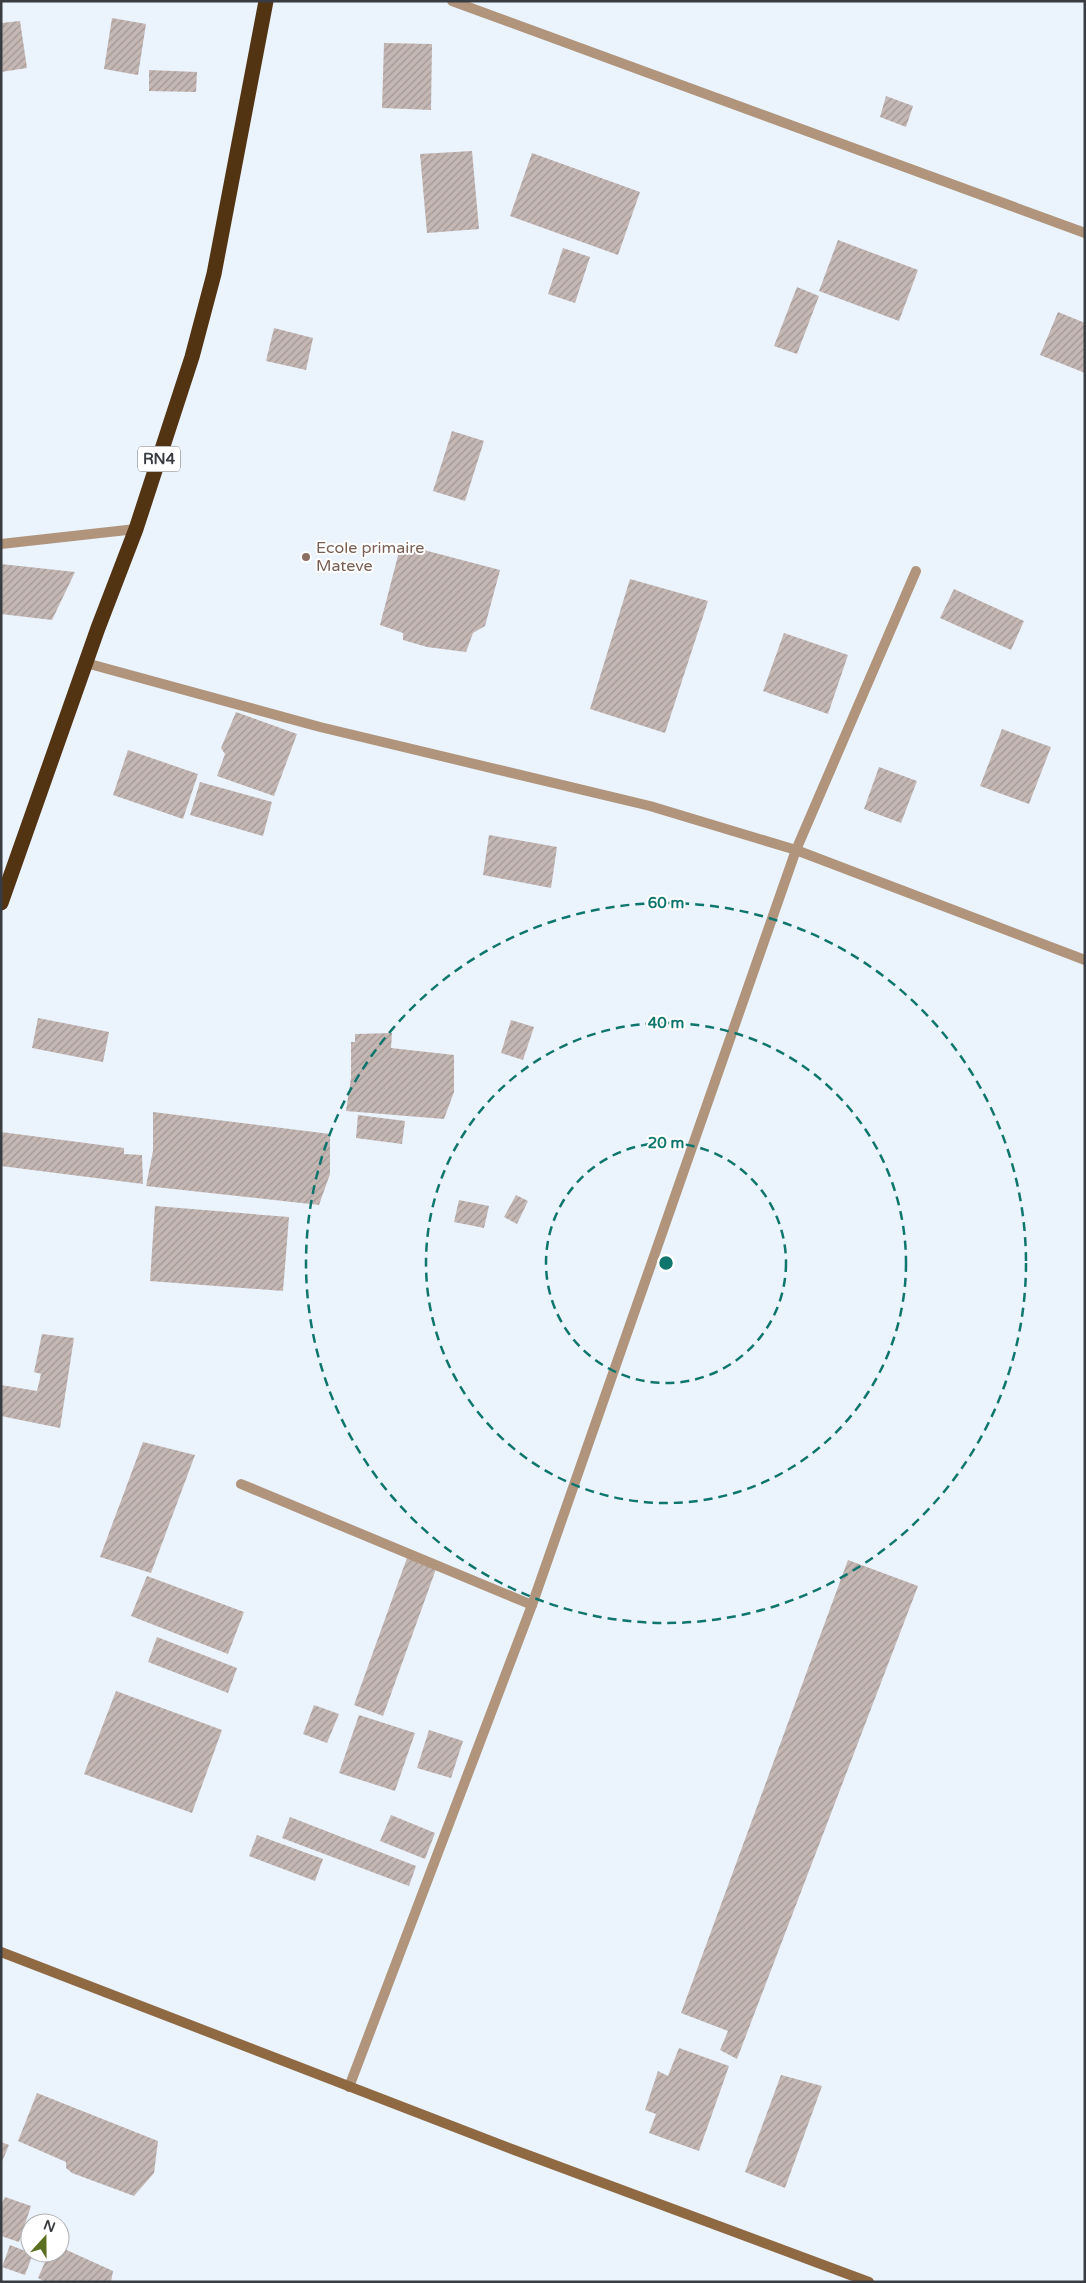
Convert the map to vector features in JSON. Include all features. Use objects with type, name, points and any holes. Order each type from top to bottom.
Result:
[{"type":"highway","name":"RN4","points":[[1,903],[86,663],[136,529],[192,357],[214,274],[266,1]]},
{"type":"street","points":[[452,1],[1085,233]]},
{"type":"street","points":[[1,544],[136,529]]},
{"type":"street","points":[[349,2087],[532,1605],[796,850],[916,571]]},
{"type":"street","points":[[86,663],[320,727],[650,806],[796,850],[1085,960]]},
{"type":"street","points":[[241,1484],[532,1605]]},
{"type":"street","points":[[1,1952],[684,2215],[869,2282]]},
{"type":"building","points":[[112,18],[146,24],[138,75],[104,69]]},
{"type":"building","points":[[20,21],[27,68],[1,72],[1,23]]},
{"type":"building","points":[[384,43],[432,44],[431,110],[382,108]]},
{"type":"building","points":[[149,70],[197,72],[196,92],[149,91]]},
{"type":"building","points":[[886,96],[913,106],[906,127],[880,117]]},
{"type":"building","points":[[472,151],[479,229],[427,233],[420,154]]},
{"type":"building","points":[[532,153],[640,192],[618,255],[510,216]]},
{"type":"building","points":[[838,240],[918,270],[899,321],[819,291]]},
{"type":"building","points":[[563,248],[590,257],[575,303],[548,294]]},
{"type":"building","points":[[797,287],[819,296],[797,354],[774,346]]},
{"type":"building","points":[[1058,312],[1085,323],[1085,373],[1040,355]]},
{"type":"building","points":[[274,328],[313,338],[306,370],[266,361]]},
{"type":"building","points":[[452,431],[484,441],[465,501],[433,491]]},
{"type":"building","points":[[401,544],[500,570],[485,626],[473,633],[466,652],[427,647],[403,640],[403,633],[380,625]]},
{"type":"building","points":[[1,564],[75,572],[52,620],[1,614]]},
{"type":"building","points":[[630,579],[708,601],[665,733],[590,709]]},
{"type":"building","points":[[954,589],[1024,621],[1011,650],[940,618]]},
{"type":"building","points":[[784,633],[848,655],[828,714],[763,691]]},
{"type":"building","points":[[236,712],[297,734],[274,796],[217,776],[225,754],[221,748]]},
{"type":"building","points":[[1002,729],[1051,747],[1029,804],[980,786]]},
{"type":"building","points":[[128,750],[198,774],[183,819],[113,795]]},
{"type":"building","points":[[879,767],[917,781],[901,823],[864,809]]},
{"type":"building","points":[[200,782],[272,802],[263,836],[190,815]]},
{"type":"building","points":[[489,835],[557,847],[551,888],[483,875]]},
{"type":"building","points":[[38,1018],[109,1032],[103,1062],[32,1048]]},
{"type":"building","points":[[511,1020],[534,1027],[523,1060],[501,1053]]},
{"type":"building","points":[[392,1033],[391,1048],[454,1055],[454,1092],[444,1119],[346,1111],[351,1078],[351,1042],[355,1042],[355,1034]]},
{"type":"building","points":[[153,1112],[330,1134],[330,1174],[319,1205],[146,1186],[153,1151]]},
{"type":"building","points":[[358,1115],[405,1121],[402,1144],[356,1138]]},
{"type":"building","points":[[1,1132],[124,1148],[124,1154],[142,1155],[143,1184],[1,1166]]},
{"type":"building","points":[[516,1195],[528,1201],[517,1224],[504,1217]]},
{"type":"building","points":[[459,1200],[489,1206],[484,1228],[454,1222]]},
{"type":"building","points":[[155,1206],[289,1217],[283,1291],[150,1281]]},
{"type":"building","points":[[42,1334],[74,1338],[60,1428],[1,1416],[1,1385],[37,1391],[41,1374],[34,1372]]},
{"type":"building","points":[[143,1442],[195,1455],[151,1573],[100,1557]]},
{"type":"building","points":[[407,1558],[436,1569],[383,1716],[354,1705]]},
{"type":"building","points":[[848,1560],[918,1586],[737,2059],[720,2050],[728,2031],[681,2013]]},
{"type":"building","points":[[147,1576],[244,1612],[228,1654],[131,1616]]},
{"type":"building","points":[[157,1637],[237,1668],[228,1693],[148,1662]]},
{"type":"building","points":[[116,1691],[222,1730],[192,1813],[84,1774]]},
{"type":"building","points":[[314,1705],[339,1714],[327,1743],[303,1734]]},
{"type":"building","points":[[359,1715],[415,1733],[395,1791],[339,1773]]},
{"type":"building","points":[[429,1730],[463,1741],[451,1778],[417,1768]]},
{"type":"building","points":[[391,1815],[435,1833],[425,1859],[380,1841]]},
{"type":"building","points":[[290,1817],[416,1866],[409,1886],[282,1838]]},
{"type":"building","points":[[257,1835],[323,1859],[315,1881],[249,1856]]},
{"type":"building","points":[[679,2048],[729,2066],[699,2151],[649,2133],[656,2114],[645,2110],[658,2071],[668,2076]]},
{"type":"building","points":[[781,2075],[822,2086],[785,2188],[745,2172]]},
{"type":"building","points":[[37,2093],[158,2141],[154,2173],[134,2196],[72,2173],[66,2168],[66,2162],[18,2141]]},
{"type":"building","points":[[1,2142],[9,2145],[1,2164]]},
{"type":"building","points":[[5,2197],[31,2206],[29,2213],[20,2213],[19,2242],[1,2236],[1,2206]]},
{"type":"building","points":[[10,2245],[20,2249],[20,2263],[30,2263],[25,2275],[2,2267]]},
{"type":"building","points":[[70,2252],[113,2271],[111,2282],[46,2282],[38,2278],[45,2263],[70,2263]]},
{"type":"place","name":"Ecole primaire Mateve","points":[[306,557]]}]
